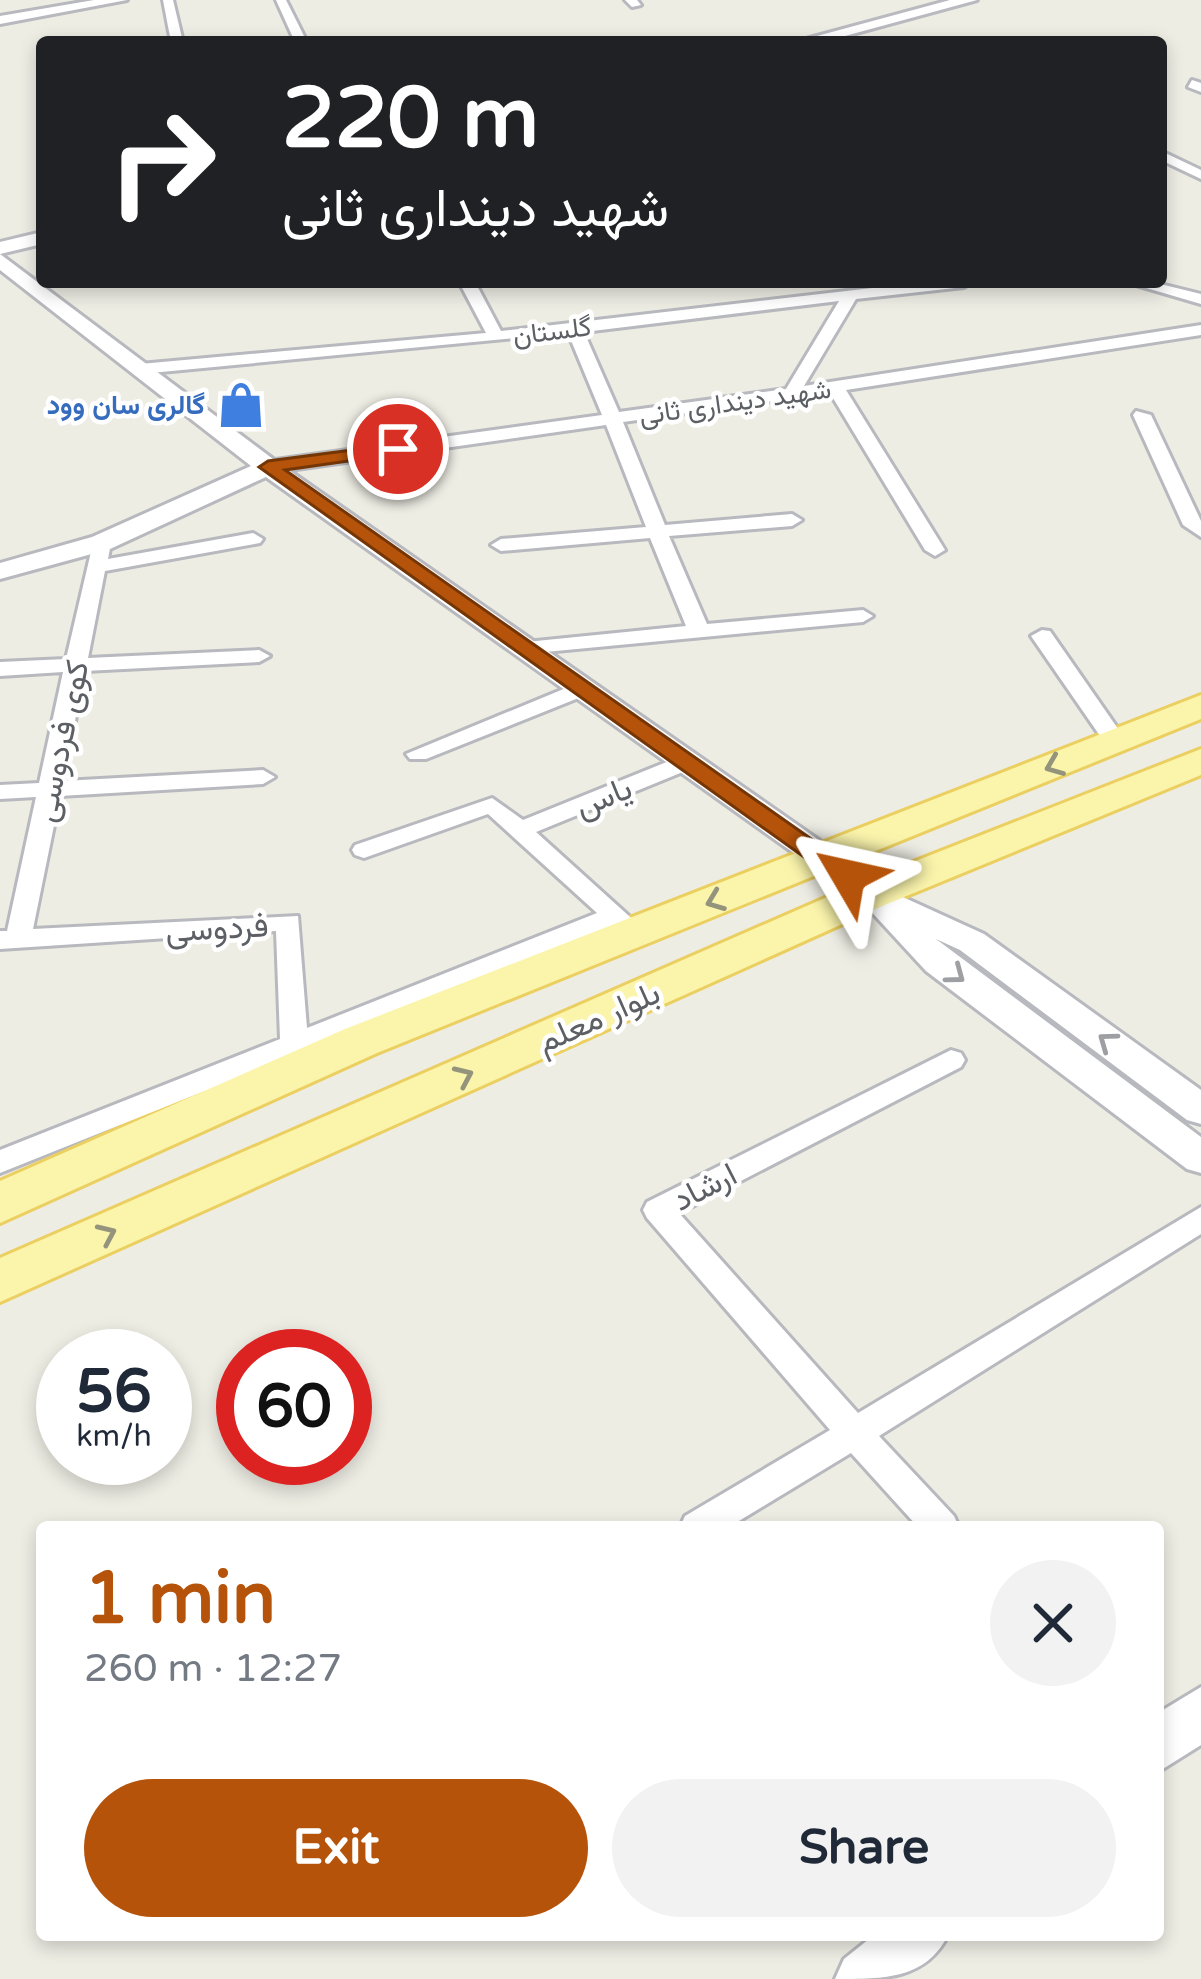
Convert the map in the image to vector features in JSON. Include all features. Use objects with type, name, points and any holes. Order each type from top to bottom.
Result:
[{"type":"main road","points":[[827,36],[969,0]]},
{"type":"main road","points":[[0,248],[36,239]]},
{"type":"main road","name":"بلوار معلم","points":[[0,1203],[295,1056],[626,924],[824,859],[1201,706]]},
{"type":"main road","name":"بلوار معلم","points":[[0,1281],[872,894],[1201,761]]},
{"type":"main road","points":[[824,859],[872,894]]},
{"type":"street","points":[[0,20],[120,0]]},
{"type":"street","points":[[168,0],[177,36]]},
{"type":"street","points":[[281,0],[298,36]]},
{"type":"street","points":[[1167,154],[1201,149]]},
{"type":"street","points":[[1167,158],[1201,175]]},
{"type":"street","points":[[0,260],[268,467],[824,859]]},
{"type":"street","points":[[470,288],[496,337]]},
{"type":"street","name":"گلستان","points":[[140,369],[496,337],[916,288]]},
{"type":"street","points":[[1158,288],[1201,299]]},
{"type":"street","points":[[791,394],[851,296]]},
{"type":"street","points":[[574,328],[699,631]]},
{"type":"street","name":"شهید دینداری ثانی","points":[[268,467],[791,394],[1201,330]]},
{"type":"street","points":[[836,387],[935,550]]},
{"type":"street","points":[[1142,415],[1193,525],[1201,531]]},
{"type":"street","points":[[99,555],[268,467]]},
{"type":"street","points":[[501,545],[792,520]]},
{"type":"street","points":[[0,571],[253,539]]},
{"type":"street","name":"کوی فردوسی","points":[[9,939],[50,788],[99,555]]},
{"type":"street","points":[[524,647],[863,616]]},
{"type":"street","points":[[1042,636],[1115,741]]},
{"type":"street","points":[[0,669],[259,656]]},
{"type":"street","points":[[418,754],[583,688]]},
{"type":"street","name":"یاس","points":[[519,830],[687,763]]},
{"type":"street","points":[[0,792],[263,777]]},
{"type":"street","name":"یاس","points":[[364,850],[492,805],[626,924]]},
{"type":"street","points":[[872,894],[972,942],[1201,1110]]},
{"type":"street","points":[[872,894],[939,963],[1201,1158]]},
{"type":"street","name":"فردوسی","points":[[9,939],[289,922],[295,1056]]},
{"type":"street","points":[[0,1162],[295,1056]]},
{"type":"street","name":"ارشاد","points":[[935,1521],[658,1210],[950,1060]]},
{"type":"street","points":[[708,1521],[1201,1220]]},
{"type":"street","points":[[1164,1741],[1201,1712]]},
{"type":"street","points":[[864,1979],[912,1941]]},
{"type":"place","name":"گالری سان وود","points":[[241,405]]},
{"type":"route","points":[[398,449],[268,467],[848,876]]}]
